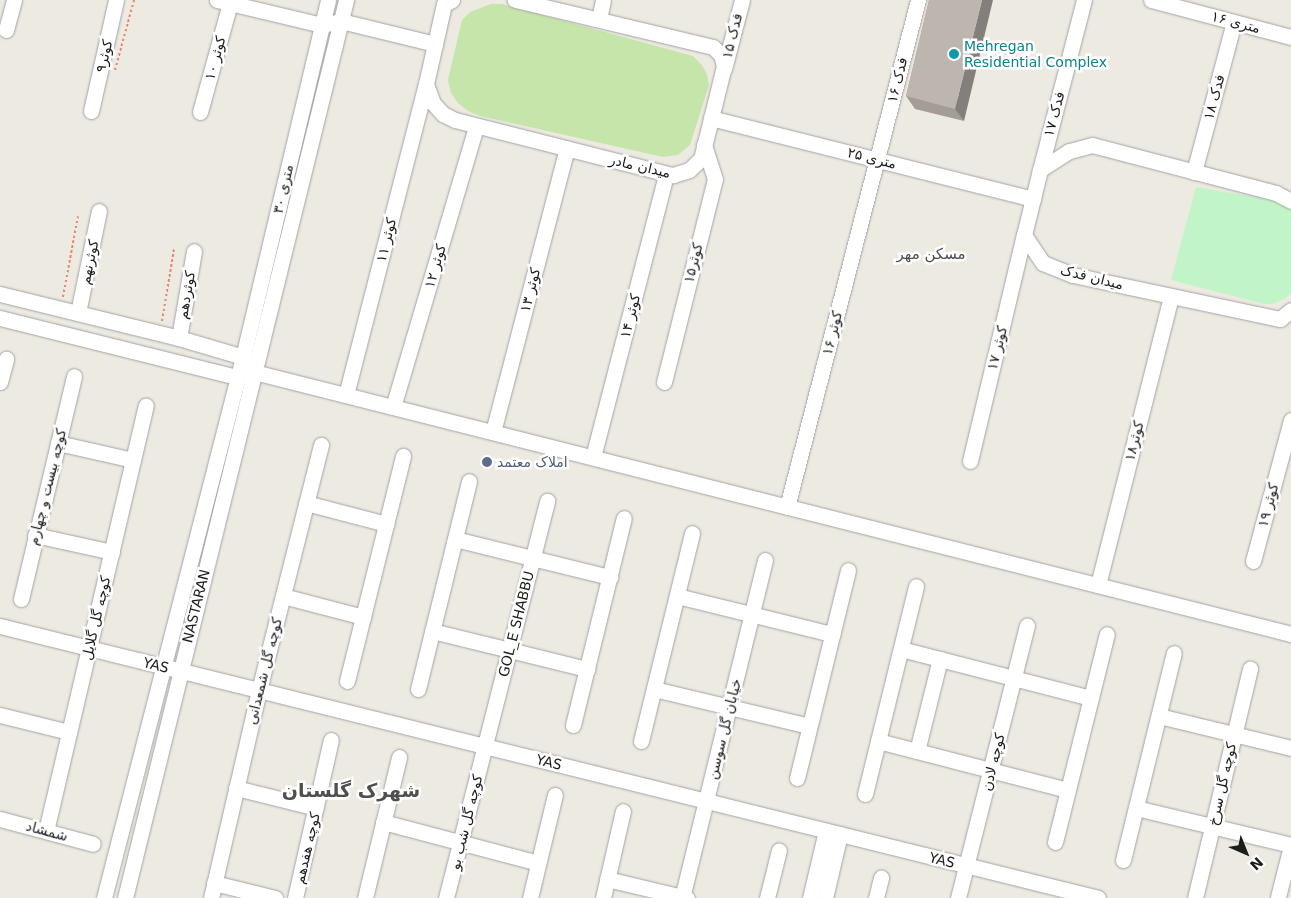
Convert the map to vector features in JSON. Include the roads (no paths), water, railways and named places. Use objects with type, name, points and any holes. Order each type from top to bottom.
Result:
[{"type":"street","points":[[6,30],[14,0]]},
{"type":"street","name":"کوثر۹","points":[[91,111],[116,0]]},
{"type":"street","name":"۳۰ متری","points":[[254,372],[346,0]]},
{"type":"street","points":[[515,0],[708,44],[721,55],[723,72]]},
{"type":"street","points":[[599,19],[604,0]]},
{"type":"street","name":"فدک ۱۵","points":[[723,72],[742,0]]},
{"type":"street","name":"فدک ۱۶","points":[[877,160],[918,0]]},
{"type":"street","name":"فدک ۱۷","points":[[1040,170],[1084,0]]},
{"type":"street","name":"۱۶ متری","points":[[1151,0],[1291,37]]},
{"type":"street","points":[[323,1],[341,21]]},
{"type":"street","name":"۳۰ متری","points":[[236,377],[243,357],[322,25],[323,1]]},
{"type":"street","points":[[224,2],[322,25],[341,21],[435,44]]},
{"type":"street","name":"کوثر ۱۰","points":[[200,112],[224,2]]},
{"type":"street","points":[[426,84],[447,2]]},
{"type":"street","name":"فدک ۱۸","points":[[1194,172],[1234,22]]},
{"type":"street","name":"میدان مادر","points":[[426,84],[433,104],[443,114],[455,120],[666,174],[679,175],[689,170],[701,159],[723,72]]},
{"type":"street","name":"کوثر ۱۱","points":[[346,395],[426,84]]},
{"type":"street","name":"۲۵ متری","points":[[711,118],[1033,200]]},
{"type":"street","name":"کوثر ۱۲","points":[[393,407],[476,126]]},
{"type":"street","name":"کوثر۱۵","points":[[664,382],[715,179],[704,145]]},
{"type":"street","points":[[1024,235],[1040,170],[1069,151],[1092,145],[1276,193],[1291,201]]},
{"type":"street","name":"کوثر ۱۳","points":[[494,432],[567,148]]},
{"type":"street","name":"کوثر ۱۶","points":[[787,507],[877,160]]},
{"type":"street","name":"کوثر ۱۴","points":[[593,458],[666,174]]},
{"type":"street","name":"کوثرنهم","points":[[78,313],[99,211]]},
{"type":"street","name":"میدان فدک","points":[[1024,235],[1043,263],[1073,275],[1280,319],[1291,310]]},
{"type":"street","name":"کوثر ۱۷","points":[[970,461],[1024,235]]},
{"type":"street","name":"کوثردهم","points":[[179,338],[194,252]]},
{"type":"street","points":[[0,294],[179,338],[243,357],[254,372]]},
{"type":"street","name":"کوثر۱۸","points":[[1098,585],[1171,296]]},
{"type":"street","points":[[0,318],[236,377],[254,372],[1291,634]]},
{"type":"street","points":[[0,382],[6,359]]},
{"type":"street","name":"NASTARAN","points":[[125,898],[254,372]]},
{"type":"street","name":"کوچه بیست و چهارم","points":[[21,599],[74,376]]},
{"type":"street","name":"NASTARAN","points":[[104,898],[236,377]]},
{"type":"street","name":"کوچه گل گلایل","points":[[46,830],[146,406]]},
{"type":"street","name":"کوثر ۱۹","points":[[1254,561],[1291,420]]},
{"type":"street","points":[[58,443],[133,460]]},
{"type":"street","name":"کوچه گل شمعدانی","points":[[210,898],[259,690],[321,445]]},
{"type":"street","points":[[347,680],[403,456]]},
{"type":"street","points":[[418,689],[469,481]]},
{"type":"street","name":"GOL_E SHABBU","points":[[486,746],[547,501]]},
{"type":"street","points":[[306,503],[386,524]]},
{"type":"street","points":[[573,725],[624,518]]},
{"type":"street","points":[[641,741],[692,533]]},
{"type":"street","points":[[35,535],[112,552]]},
{"type":"street","points":[[455,539],[610,576]]},
{"type":"street","name":"خیابان گل سوسن","points":[[684,898],[765,560]]},
{"type":"street","points":[[796,778],[848,570]]},
{"type":"street","points":[[866,794],[916,586]]},
{"type":"street","points":[[283,596],[363,617]]},
{"type":"street","points":[[677,596],[832,634]]},
{"type":"street","name":"YAS","points":[[0,626],[1098,898]]},
{"type":"street","name":"کوچه لادن","points":[[958,898],[1027,626]]},
{"type":"street","points":[[432,631],[587,669]]},
{"type":"street","points":[[1055,842],[1106,634]]},
{"type":"street","points":[[901,649],[1091,698]]},
{"type":"street","points":[[1123,860],[1174,653]]},
{"type":"street","points":[[917,752],[940,659]]},
{"type":"street","name":"کوچه گل سرخ","points":[[1195,898],[1250,669]]},
{"type":"street","points":[[654,689],[809,726]]},
{"type":"street","points":[[0,715],[69,732]]},
{"type":"street","points":[[1159,716],[1291,748]]},
{"type":"street","name":"کوچه هفدهم","points":[[295,898],[331,740]]},
{"type":"street","points":[[878,741],[1068,790]]},
{"type":"street","name":"کوچه گل شب بو","points":[[446,898],[486,746]]},
{"type":"street","points":[[365,898],[399,757]]},
{"type":"street","points":[[236,788],[316,808]]},
{"type":"street","points":[[530,898],[555,795]]},
{"type":"street","points":[[1136,808],[1291,846],[1278,897]]},
{"type":"street","points":[[603,898],[623,811]]},
{"type":"street","name":"شمشاد","points":[[0,820],[46,830],[93,844]]},
{"type":"street","points":[[383,822],[538,863]]},
{"type":"street","points":[[810,898],[833,833]]},
{"type":"street","points":[[825,898],[833,833]]},
{"type":"street","points":[[767,898],[779,850]]},
{"type":"street","points":[[876,898],[881,878]]},
{"type":"street","points":[[607,879],[684,898]]},
{"type":"street","points":[[214,883],[276,898]]},
{"type":"place","name":"Mehregan Residential Complex","points":[[954,54]]},
{"type":"place","name":"املاک معتمد","points":[[487,462]]},
{"type":"district","name":"مسکن مهر","points":[[931,255]]},
{"type":"district","name":"شهرک گلستان","points":[[351,791]]}]
